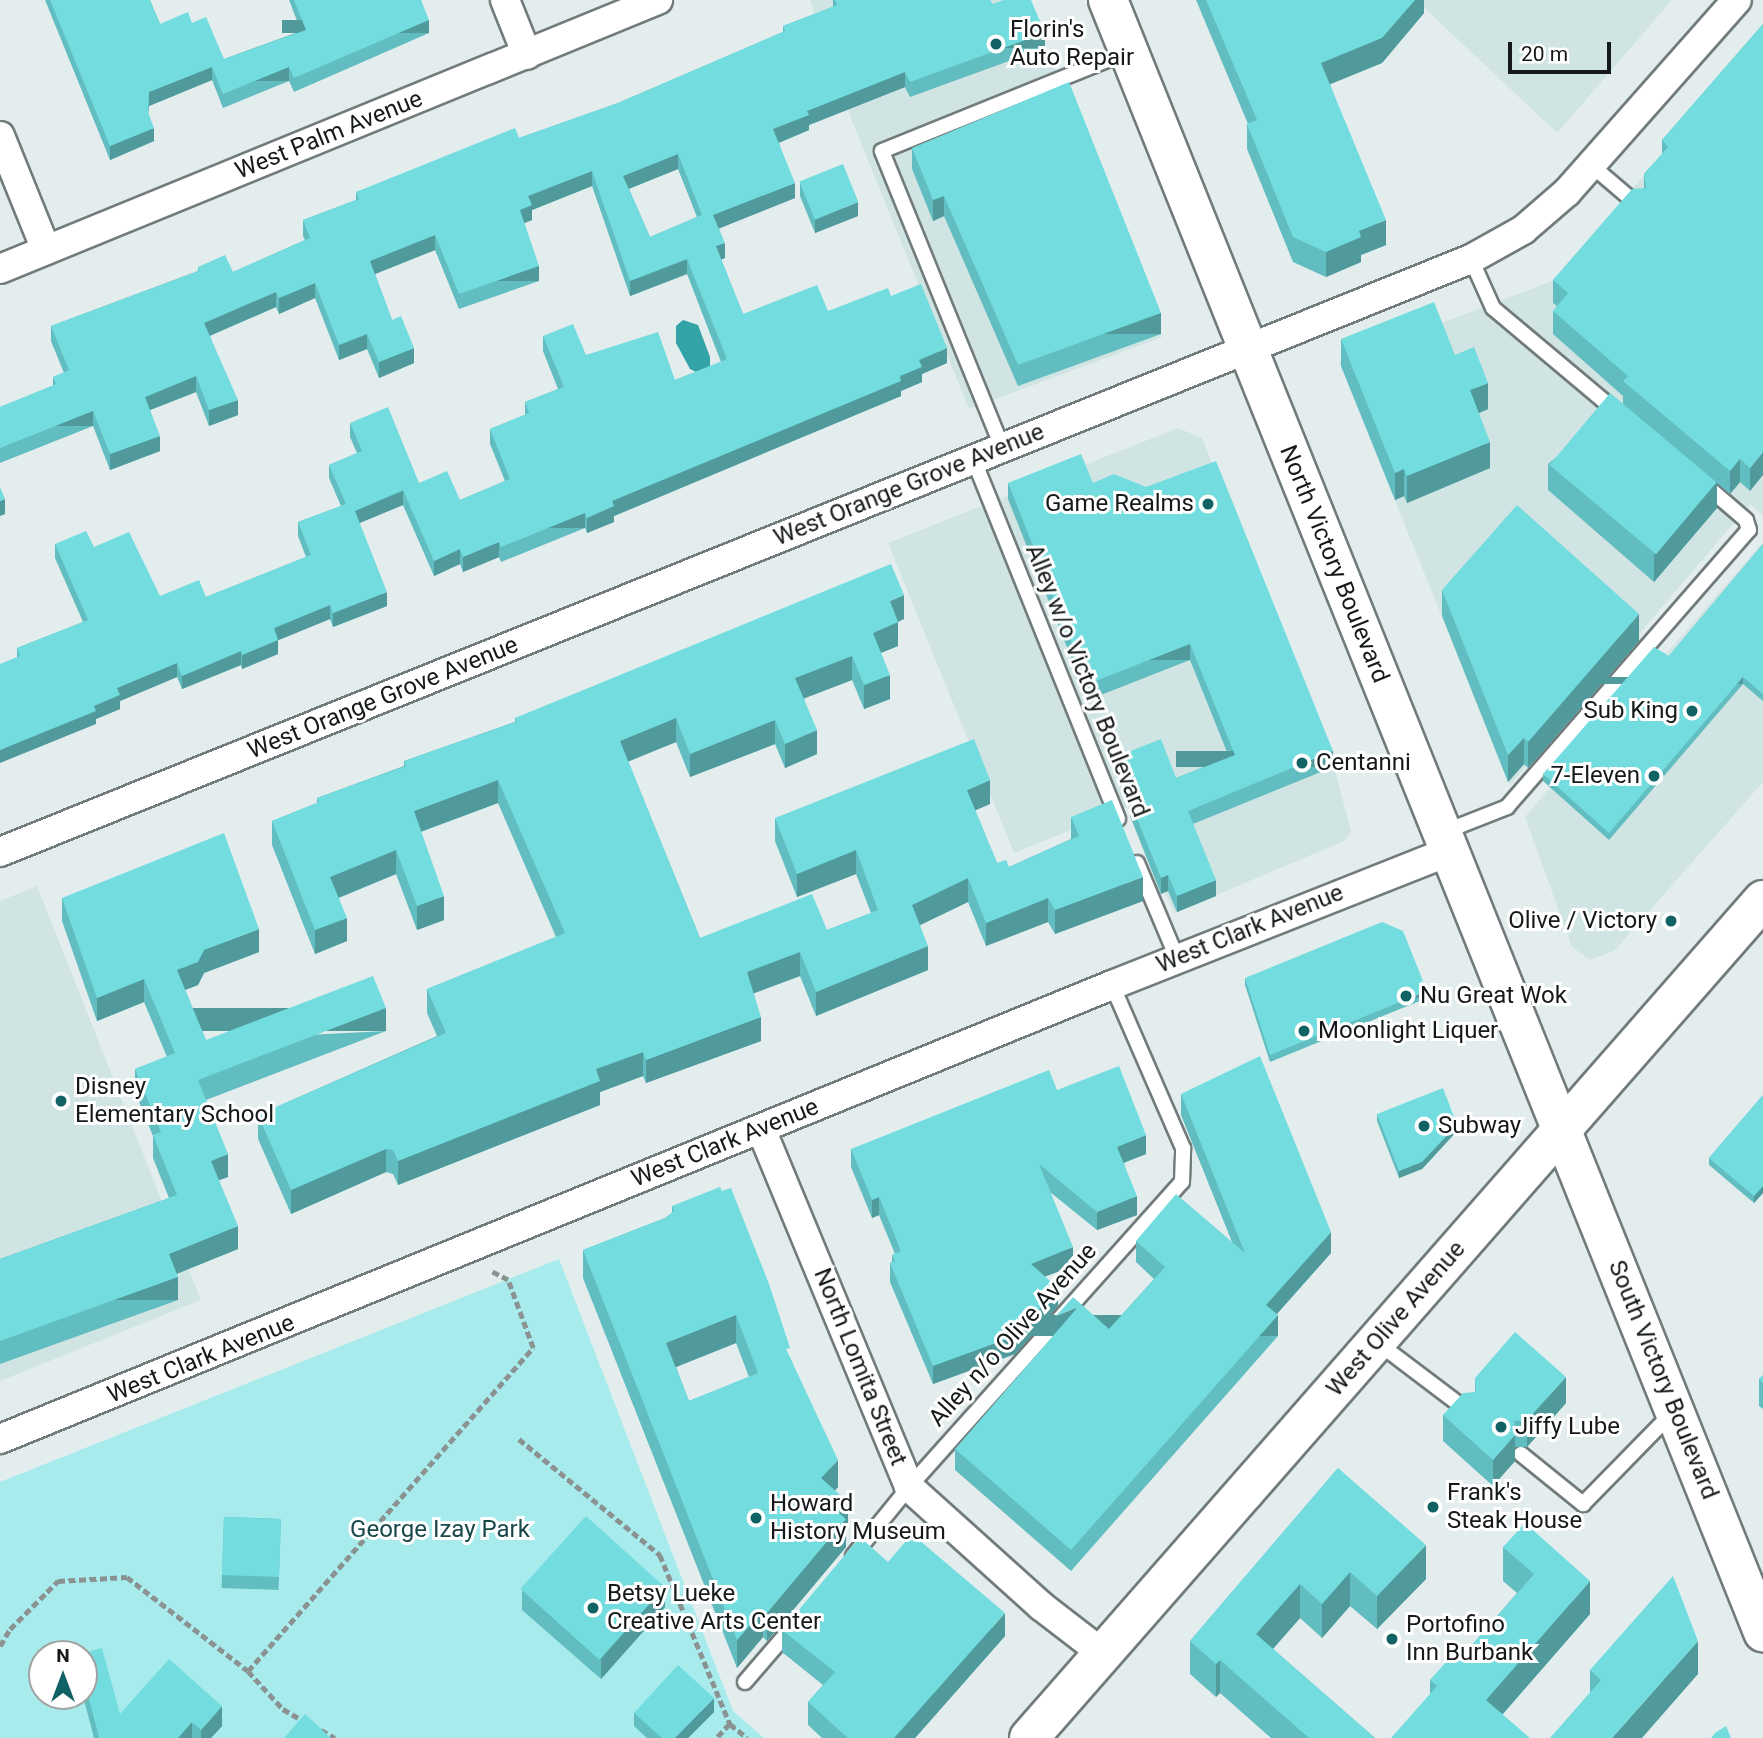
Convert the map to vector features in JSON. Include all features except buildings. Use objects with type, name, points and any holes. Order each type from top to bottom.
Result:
[{"type":"main road","name":"North Victory Boulevard","points":[[1108,0],[1246,349],[1563,1127]]},
{"type":"main road","name":"West Olive Avenue","points":[[1029,1738],[1763,900]]},
{"type":"main road","name":"South Victory Boulevard","points":[[1563,1127],[1763,1632]]},
{"type":"street","points":[[505,0],[527,55]]},
{"type":"street","name":"West Palm Avenue","points":[[0,269],[658,0]]},
{"type":"street","name":"West Orange Grove Avenue","points":[[0,852],[1471,259],[1523,230],[1591,165],[1737,0]]},
{"type":"street","points":[[0,136],[46,250]]},
{"type":"street","name":"West Clark Avenue","points":[[0,1439],[1112,985],[1448,841]]},
{"type":"street","name":"North Lomita Street","points":[[761,1129],[909,1487],[1041,1606],[1102,1653]]},
{"type":"lane","points":[[1002,447],[882,151],[1129,51]]},
{"type":"lane","points":[[1591,165],[1638,205]]},
{"type":"lane","points":[[1471,259],[1493,308],[1630,423]]},
{"type":"lane","name":"Alley w/o Victory Boulevard","points":[[973,458],[1177,958]]},
{"type":"lane","points":[[1448,841],[1507,807],[1749,530],[1746,520],[1693,476]]},
{"type":"lane","name":"Alley n/o Olive Avenue","points":[[842,1570],[909,1487],[1182,1182],[1183,1148],[1112,985]]},
{"type":"lane","points":[[1376,1342],[1469,1412]]},
{"type":"lane","points":[[1521,1454],[1583,1504],[1675,1411]]},
{"type":"lane","points":[[745,1682],[807,1611]]},
{"type":"path","points":[[248,1671],[533,1348],[508,1280],[491,1271]]},
{"type":"path","points":[[519,1439],[660,1555],[730,1724],[747,1738]]},
{"type":"path","points":[[0,1646],[10,1629],[58,1581],[127,1577],[248,1671],[283,1709],[335,1738]]},
{"type":"path","points":[[717,1738],[730,1724]]},
{"type":"shaded area","points":[[810,0],[1027,0],[1162,337],[969,409],[852,121]]},
{"type":"shaded area","points":[[1416,0],[1672,0],[1557,133]]},
{"type":"shaded area","points":[[1763,38],[1763,516],[1750,504],[1510,785],[1339,362],[1552,281]]},
{"type":"shaded area","points":[[683,320],[698,325],[710,357],[710,366],[698,373],[690,369],[676,343],[676,326]]},
{"type":"shaded area","points":[[1178,428],[1202,438],[1334,767],[1351,831],[1344,841],[1174,913],[1128,807],[1014,853],[888,543]]},
{"type":"shaded area","points":[[1763,542],[1763,782],[1614,951],[1590,960],[1572,947],[1525,817]]},
{"type":"shaded area","name":"Disney Elementary School","points":[[37,886],[201,1300],[0,1381],[0,901]]},
{"type":"green space","name":"George Izay Park","points":[[559,1259],[733,1711],[764,1738],[0,1738],[0,1482]]},
{"type":"place","name":"Florin's Auto Repair","points":[[996,44]]},
{"type":"place","name":"Game Realms","points":[[1208,504]]},
{"type":"place","name":"Sub King","points":[[1692,711]]},
{"type":"place","name":"Centanni","points":[[1302,763]]},
{"type":"place","name":"7-Eleven","points":[[1654,776]]},
{"type":"place","name":"Olive / Victory","points":[[1671,921]]},
{"type":"place","name":"Nu Great Wok","points":[[1406,996]]},
{"type":"place","name":"Moonlight Liquer","points":[[1304,1031]]},
{"type":"place","name":"Disney Elementary School","points":[[61,1101]]},
{"type":"place","name":"Subway","points":[[1424,1126]]},
{"type":"place","name":"Jiffy Lube","points":[[1501,1427]]},
{"type":"place","name":"Frank's Steak House","points":[[1433,1507]]},
{"type":"place","name":"Howard History Museum","points":[[756,1518]]},
{"type":"place","name":"Betsy Lueke Creative Arts Center","points":[[593,1608]]},
{"type":"place","name":"Portofino Inn Burbank","points":[[1392,1639]]}]
